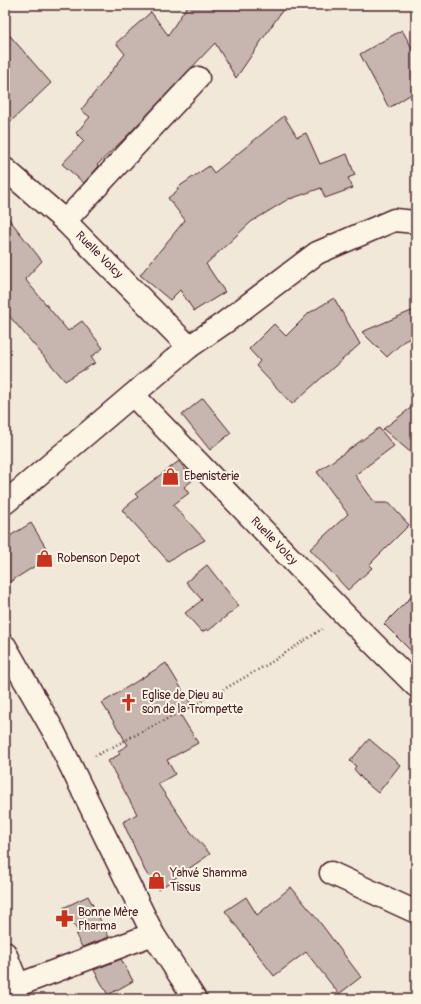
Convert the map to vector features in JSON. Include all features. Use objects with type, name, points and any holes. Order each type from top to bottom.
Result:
[{"type":"street","points":[[65,221],[198,78]]},
{"type":"street","name":"Ruelle Volcy","points":[[5,169],[65,221],[189,347]]},
{"type":"street","points":[[5,503],[189,347],[224,323],[317,253],[394,220],[416,222]]},
{"type":"street","name":"Ruelle Volcy","points":[[133,395],[345,615],[416,686]]},
{"type":"street","points":[[5,646],[54,732],[153,934],[195,999]]},
{"type":"street","points":[[332,873],[416,912]]},
{"type":"street","points":[[5,953],[20,992],[153,934]]},
{"type":"path","points":[[72,768],[270,664],[345,615]]},
{"type":"building","points":[[188,5],[286,5],[236,78],[215,43],[124,139],[97,165],[99,166],[84,183],[62,164],[84,141],[76,133],[90,117],[81,110],[125,54],[116,43],[151,12],[168,35]]},
{"type":"building","points":[[5,30],[51,83],[5,127]]},
{"type":"building","points":[[402,30],[416,55],[416,91],[389,108],[360,54]]},
{"type":"building","points":[[284,116],[297,137],[306,133],[320,164],[347,154],[355,175],[348,178],[353,188],[325,198],[321,188],[290,198],[251,222],[206,264],[225,292],[194,311],[180,290],[170,300],[140,275],[185,220],[168,198],[178,190],[177,188],[209,166],[214,173]]},
{"type":"building","points":[[5,214],[42,261],[25,279],[68,331],[82,321],[103,348],[91,357],[95,363],[65,381],[5,311]]},
{"type":"building","points":[[334,298],[360,344],[292,404],[256,366],[260,361],[249,349],[274,324],[286,336],[309,313]]},
{"type":"building","points":[[416,309],[416,336],[404,341],[387,357],[362,332]]},
{"type":"building","points":[[203,398],[231,433],[210,450],[182,415]]},
{"type":"building","points":[[416,404],[416,457],[383,429]]},
{"type":"building","points":[[379,428],[394,446],[355,475],[375,503],[389,503],[409,525],[369,565],[372,568],[348,590],[310,549],[348,514],[317,472]]},
{"type":"building","points":[[179,461],[193,480],[184,487],[189,493],[173,505],[205,540],[168,561],[122,510],[138,497],[135,494]]},
{"type":"building","points":[[31,523],[51,556],[5,585],[5,539]]},
{"type":"building","points":[[207,565],[239,606],[208,631],[207,629],[202,632],[185,613],[202,600],[186,582]]},
{"type":"building","points":[[416,592],[416,656],[384,624]]},
{"type":"building","points":[[166,663],[192,706],[180,714],[198,743],[167,760],[175,774],[158,784],[190,831],[210,854],[158,890],[145,871],[123,822],[137,814],[108,761],[120,754],[118,751],[128,745],[102,703]]},
{"type":"building","points":[[369,739],[400,765],[378,793],[365,782],[354,769],[356,766],[350,761]]},
{"type":"building","points":[[291,887],[309,908],[361,977],[339,994],[306,952],[274,976],[225,911],[246,897],[257,915]]},
{"type":"building","points":[[88,896],[109,937],[82,947],[76,935],[79,933],[63,908]]},
{"type":"building","points":[[121,959],[133,981],[108,995],[94,970]]},
{"type":"place","name":"Ebenisterie","points":[[171,476]]},
{"type":"place","name":"Robenson Depot","points":[[44,558]]},
{"type":"place","name":"Eglise de Dieu au son de la Trompette","points":[[129,702]]},
{"type":"place","name":"Yahvé Shamma Tissus","points":[[157,880]]},
{"type":"place","name":"Bonne Mère Pharma","points":[[65,919]]}]
